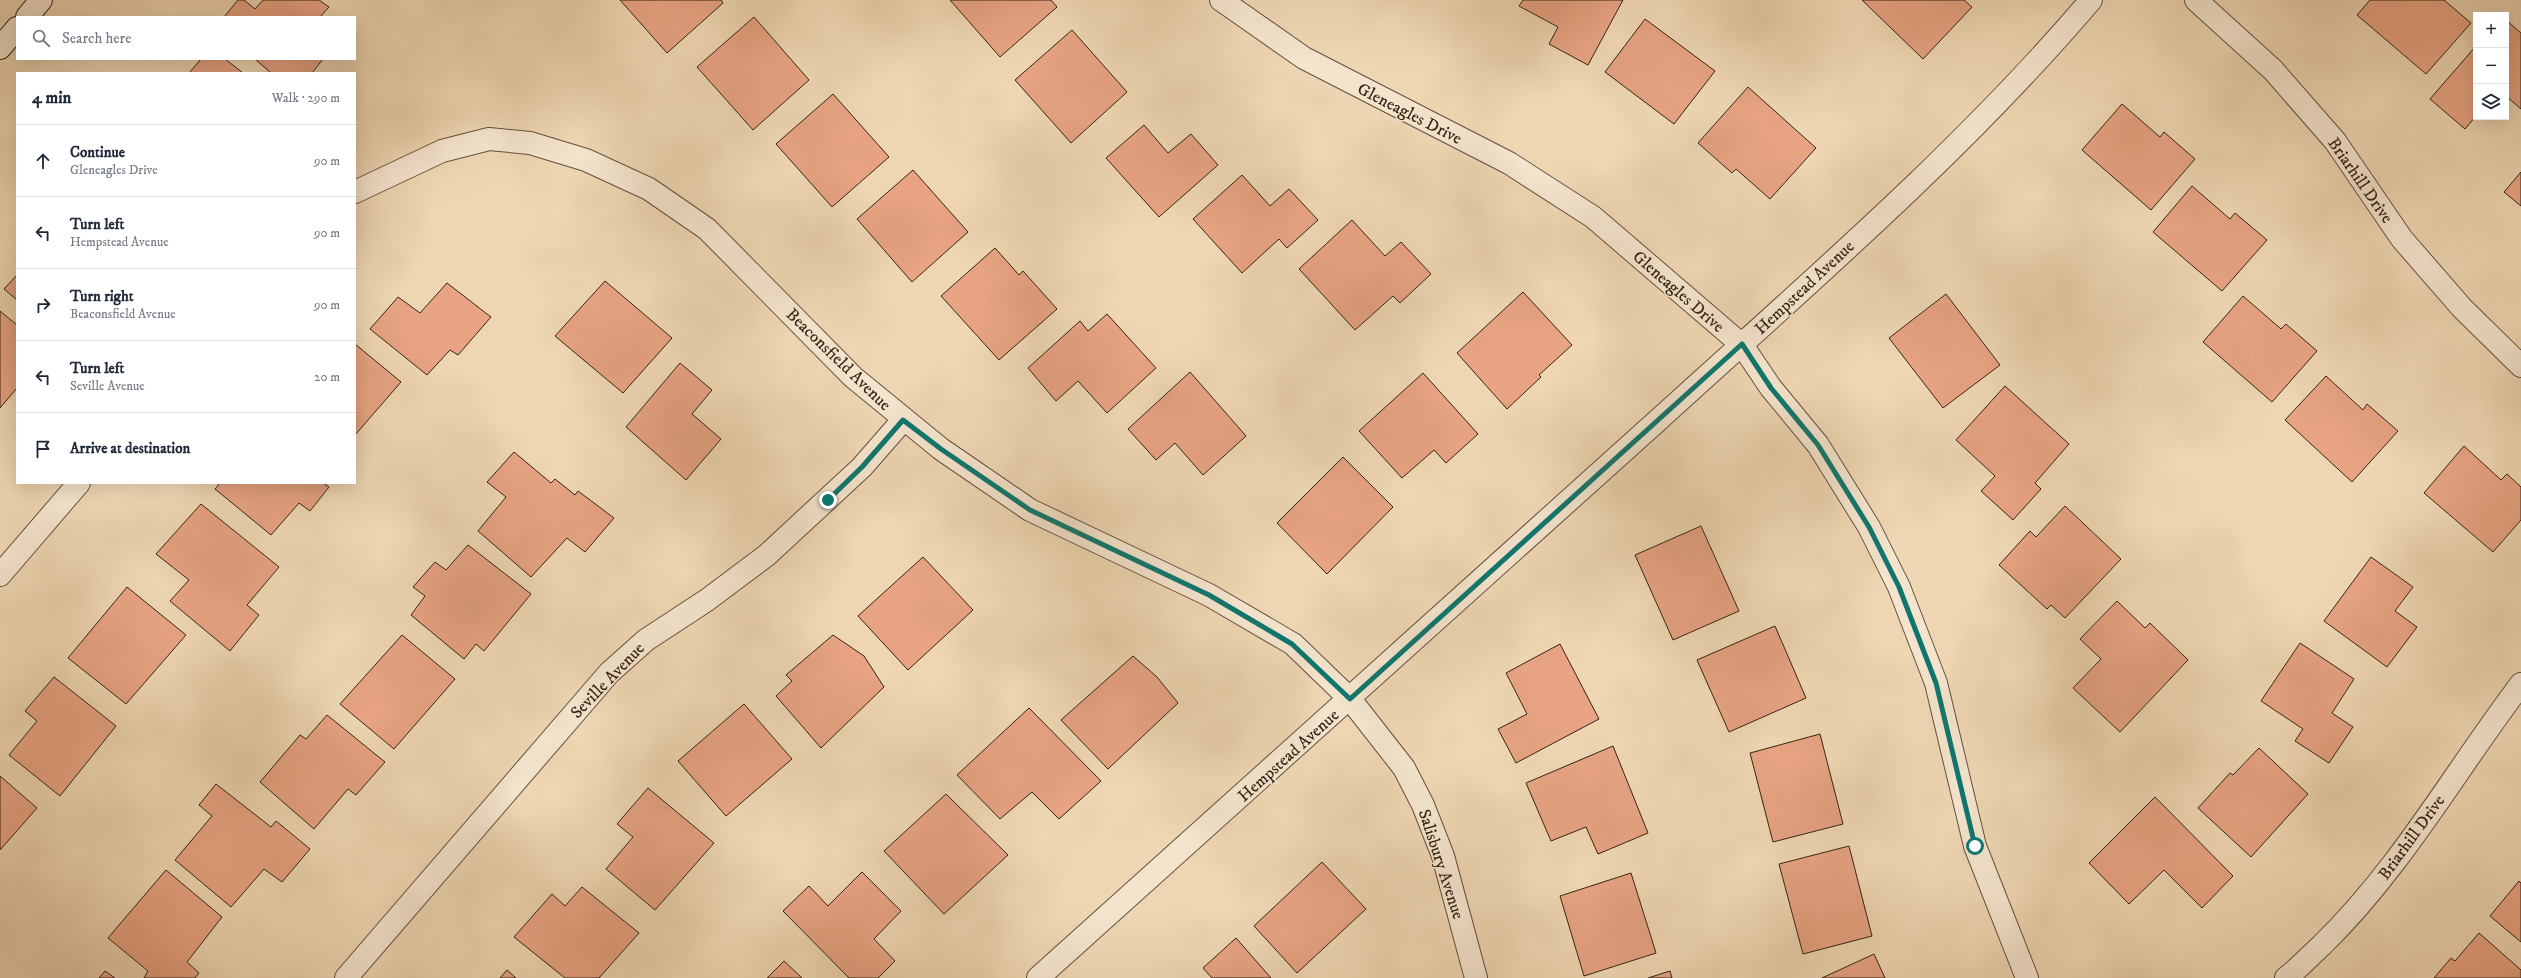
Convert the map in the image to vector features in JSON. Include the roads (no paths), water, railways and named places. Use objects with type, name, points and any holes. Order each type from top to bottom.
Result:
[{"type":"street","points":[[28,16],[41,0]]},
{"type":"street","name":"Gleneagles Drive","points":[[1221,0],[1304,58],[1509,163],[1593,217],[1742,344],[1771,388],[1818,445],[1869,527],[1899,587],[1936,683],[1975,846],[2027,978]]},
{"type":"street","name":"Hempstead Avenue","points":[[1038,978],[1350,699],[1934,168],[2044,56],[2091,0]]},
{"type":"street","name":"Briarhill Drive","points":[[2196,0],[2273,70],[2335,141],[2402,239],[2462,308],[2521,366]]},
{"type":"street","points":[[0,48],[16,29]]},
{"type":"street","name":"Beaconsfield Avenue","points":[[356,192],[442,151],[489,138],[530,143],[586,160],[649,188],[707,228],[853,377],[903,420],[941,449],[1030,510],[1209,595],[1292,644],[1350,699]]},
{"type":"street","name":"Seville Avenue","points":[[346,978],[609,673],[646,640],[707,600],[767,555],[856,472],[903,420]]},
{"type":"street","points":[[0,575],[78,484]]},
{"type":"street","name":"Briarhill Drive","points":[[2286,978],[2352,915],[2412,840],[2485,731],[2521,684]]},
{"type":"street","name":"Salisbury Avenue","points":[[1350,699],[1404,768],[1423,804],[1443,856],[1476,978]]}]
